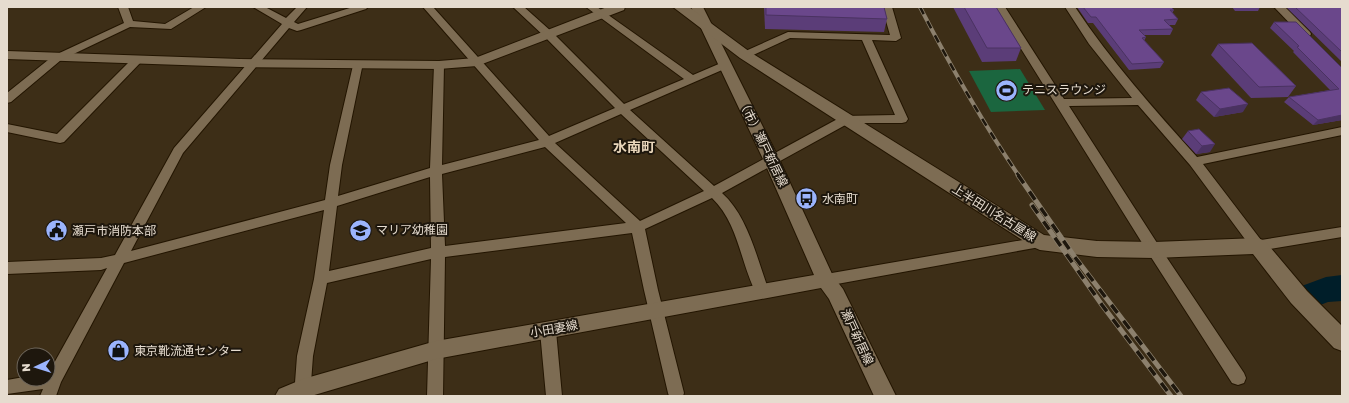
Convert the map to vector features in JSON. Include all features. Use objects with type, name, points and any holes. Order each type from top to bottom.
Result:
[{"type":"main road","name":"上半田川名古屋線","points":[[680,7],[745,55],[1040,242],[1097,249],[1154,250],[1258,246]]},
{"type":"main road","points":[[1258,246],[1299,297],[1342,341]]},
{"type":"street","points":[[123,7],[129,24]]},
{"type":"street","points":[[7,99],[57,58],[129,24],[167,27],[200,7]]},
{"type":"street","points":[[258,7],[298,28],[363,7]]},
{"type":"street","points":[[56,376],[178,151],[252,63],[302,7]]},
{"type":"street","points":[[428,7],[547,142],[638,227],[651,290],[676,393]]},
{"type":"street","points":[[518,7],[548,34],[623,110],[724,202],[736,219],[762,291]]},
{"type":"street","points":[[7,55],[57,58],[252,63],[439,65],[477,62],[539,39],[596,11],[619,7]]},
{"type":"street","name":"（市）瀬戸新居線","points":[[697,7],[771,159],[826,280]]},
{"type":"street","points":[[745,55],[788,35],[896,38],[887,7]]},
{"type":"street","points":[[1000,7],[1154,250],[1238,378]]},
{"type":"street","points":[[1070,7],[1093,42],[1141,101],[1194,162],[1258,246],[1342,232]]},
{"type":"street","points":[[1278,7],[1311,40]]},
{"type":"street","points":[[596,11],[691,79]]},
{"type":"street","points":[[321,279],[438,252],[638,227],[713,192],[771,159],[847,119],[902,119],[866,38]]},
{"type":"street","points":[[7,128],[60,139],[138,59]]},
{"type":"street","points":[[297,394],[321,279],[336,165],[358,63]]},
{"type":"street","points":[[435,396],[438,252],[436,171],[439,65]]},
{"type":"street","points":[[7,268],[100,264],[332,203],[436,171],[547,142],[725,65]]},
{"type":"street","points":[[1060,103],[1141,101]]},
{"type":"street","points":[[1194,162],[1342,131]]},
{"type":"street","points":[[826,280],[1040,242]]},
{"type":"street","name":"小田妻線","points":[[297,394],[436,350],[826,280]]},
{"type":"street","name":"瀬戸新居線","points":[[826,280],[836,294],[885,396]]},
{"type":"street","points":[[548,331],[554,396]]},
{"type":"green space","name":"テニスラウンジ","points":[[1020,69],[1045,110],[991,112],[969,71]]},
{"type":"building","points":[[766,7],[884,7],[887,19],[766,15]]},
{"type":"building","points":[[964,7],[996,7],[1021,48],[987,48]]},
{"type":"building","points":[[1083,7],[1171,7],[1174,10],[1170,10],[1178,19],[1164,20],[1173,29],[1139,30],[1146,37],[1142,38],[1164,62],[1132,64],[1096,17],[1091,17]]},
{"type":"building","points":[[1295,7],[1342,7],[1342,52]]},
{"type":"building","points":[[1274,22],[1296,22],[1342,68],[1342,115],[1318,120],[1289,97],[1339,89],[1297,47],[1299,46]]},
{"type":"building","points":[[1252,43],[1296,86],[1259,87],[1218,44]]},
{"type":"building","points":[[1229,88],[1248,104],[1220,109],[1201,92]]},
{"type":"building","points":[[1199,129],[1215,144],[1202,146],[1188,131]]},
{"type":"waterway","points":[[1310,296],[1326,290],[1342,288]]},
{"type":"railway","points":[[920,7],[967,93],[1019,176]]},
{"type":"railway","points":[[1018,175],[1074,256],[1181,396]]},
{"type":"railway","points":[[1032,205],[1102,305],[1171,396]]},
{"type":"place","name":"テニスラウンジ","points":[[1006,90]]},
{"type":"place","name":"水南町","points":[[806,199]]},
{"type":"place","name":"マリア幼稚園","points":[[360,230]]},
{"type":"place","name":"瀬戸市消防本部","points":[[56,231]]},
{"type":"place","name":"東京靴流通センター","points":[[118,351]]},
{"type":"district","name":"水南町","points":[[634,147]]}]
